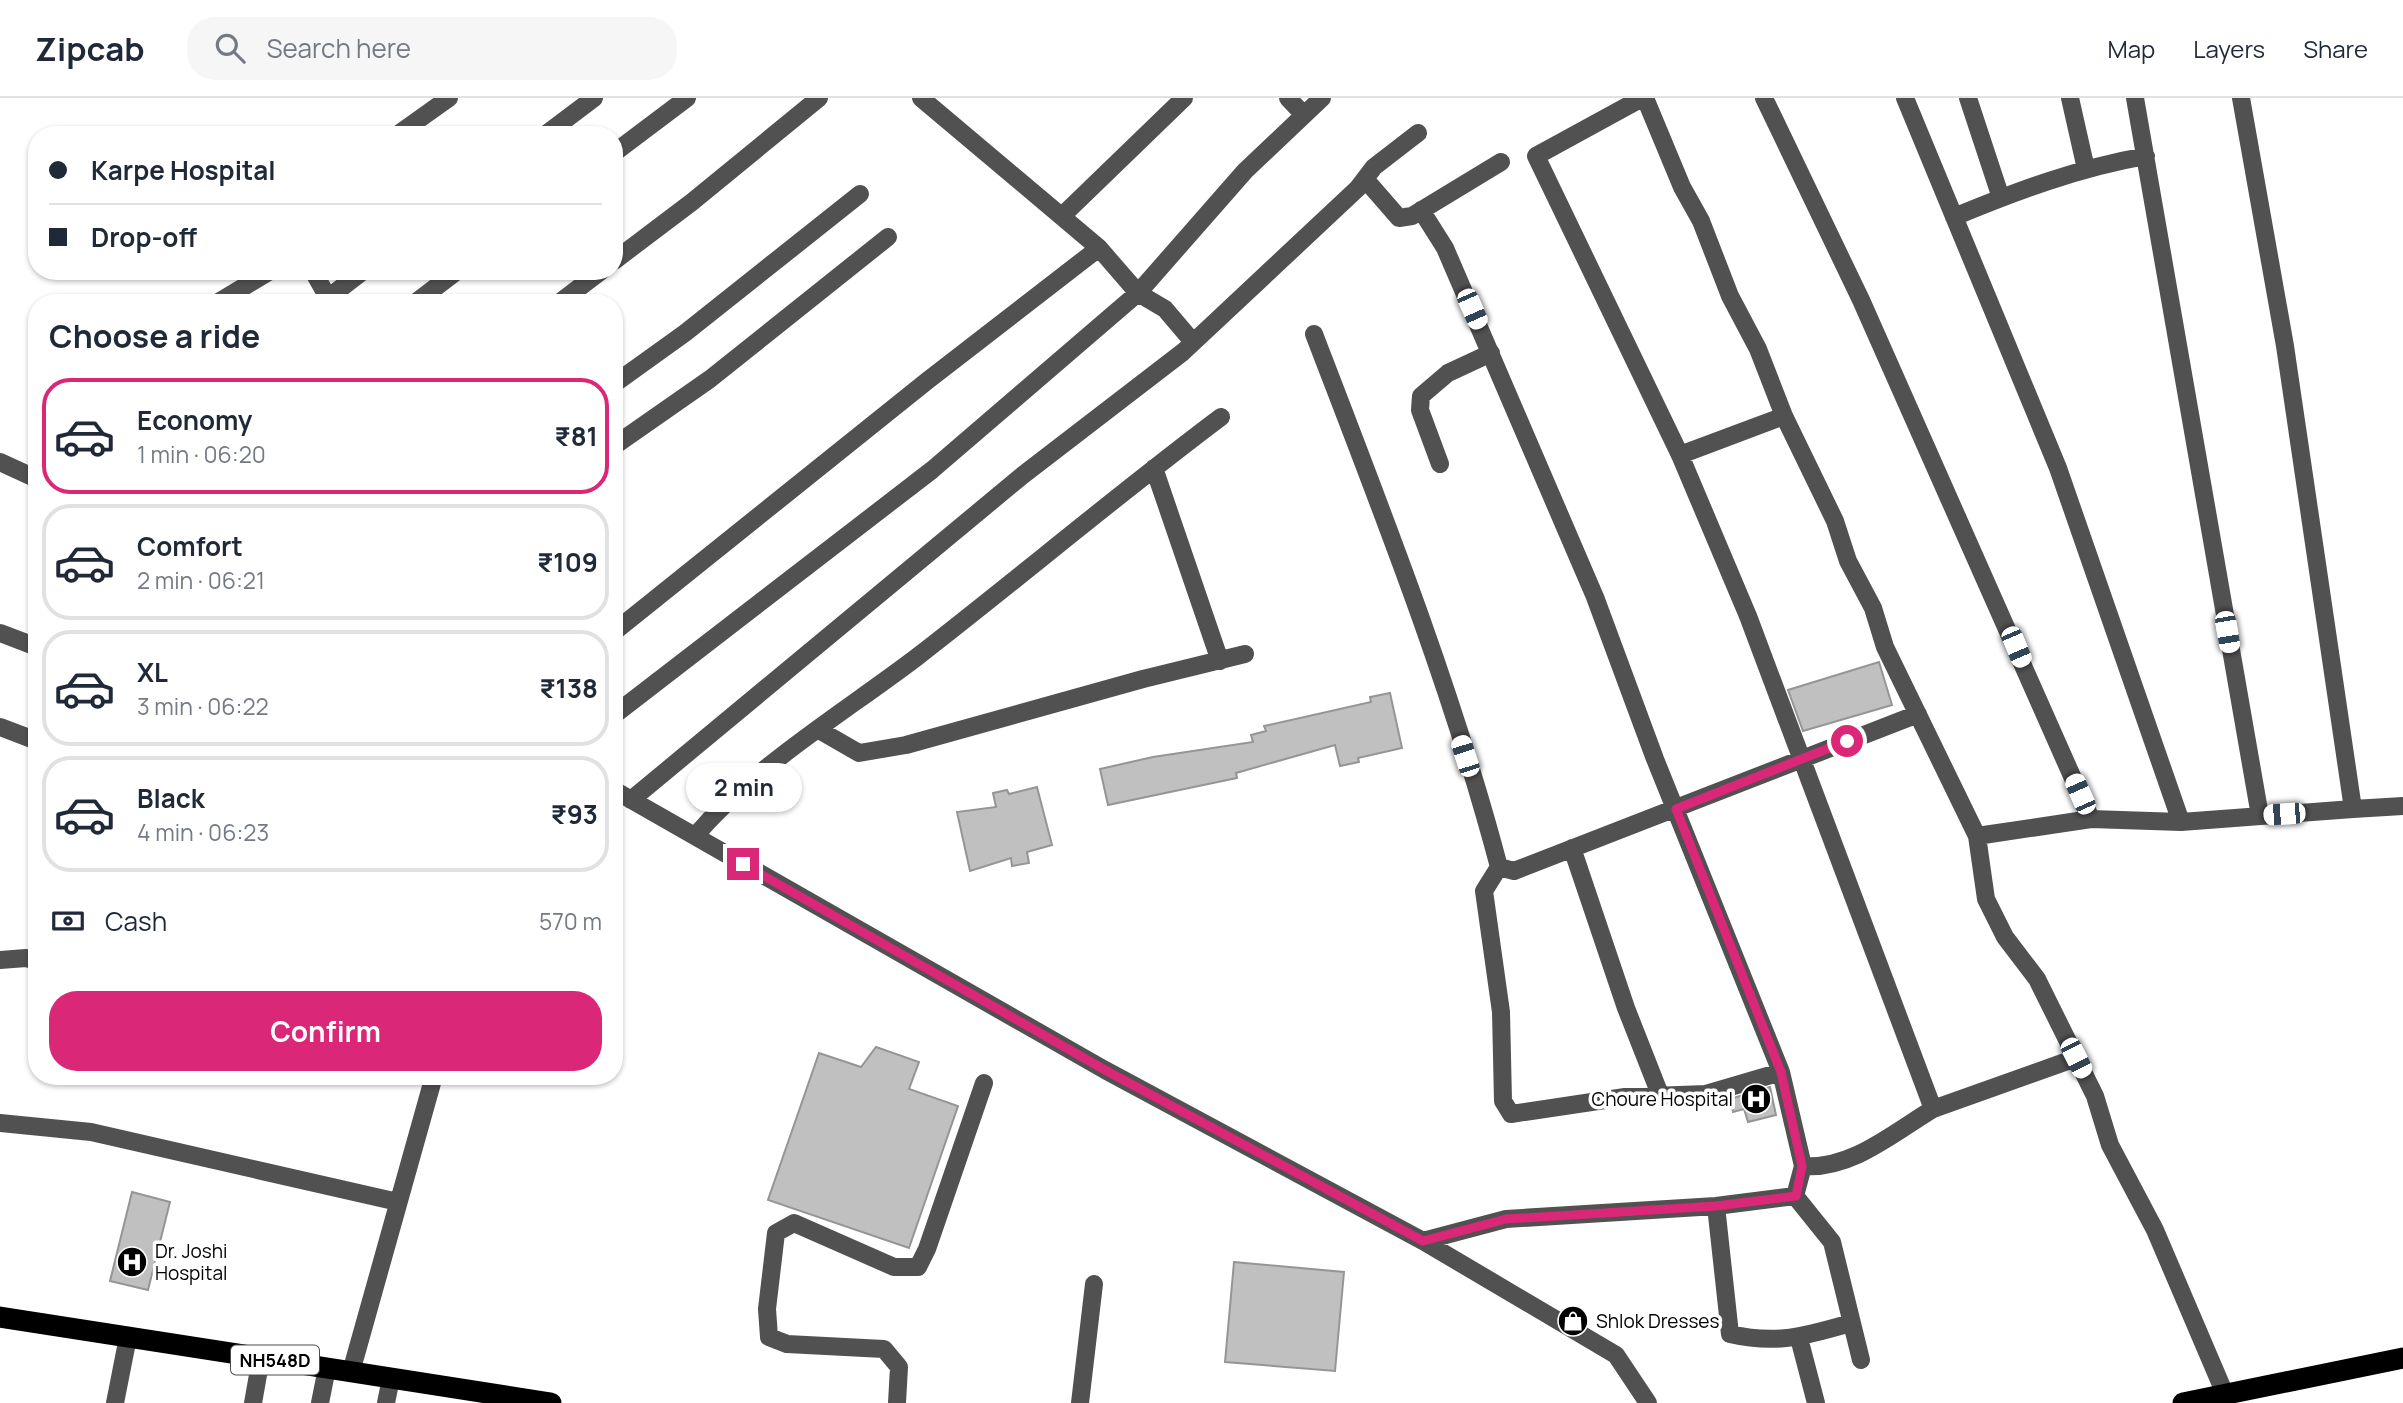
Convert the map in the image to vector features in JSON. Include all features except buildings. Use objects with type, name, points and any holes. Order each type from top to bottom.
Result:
[{"type":"highway","name":"NH548D","points":[[0,1317],[515,1400],[551,1403]]},
{"type":"highway","points":[[2183,1403],[2403,1358]]},
{"type":"street","points":[[410,126],[449,98]]},
{"type":"street","points":[[557,126],[594,98]]},
{"type":"street","points":[[623,146],[688,98]]},
{"type":"street","points":[[623,254],[692,202],[819,98]]},
{"type":"street","points":[[921,98],[1099,248],[1138,293],[1165,309],[1193,342]]},
{"type":"street","points":[[1062,216],[1184,98]]},
{"type":"street","points":[[1288,98],[1304,116]]},
{"type":"street","points":[[623,708],[932,470],[1138,293],[1245,171],[1322,98]]},
{"type":"street","points":[[1933,1109],[1799,760],[1748,617],[1680,455],[1536,156],[1643,98],[1682,187],[1701,221],[1730,296],[1758,349],[1784,416],[1835,522],[1848,561],[1873,608],[1885,648],[1977,836],[1986,899],[2005,937],[2036,979],[2095,1096],[2110,1145],[2155,1230],[2225,1394]]},
{"type":"street","points":[[1764,98],[1861,300],[2091,819]]},
{"type":"street","points":[[1905,98],[2058,468],[2181,822]]},
{"type":"street","points":[[1968,98],[2001,198]]},
{"type":"street","points":[[2070,98],[2086,169]]},
{"type":"street","points":[[2135,98],[2260,816]]},
{"type":"street","points":[[2241,98],[2285,346],[2353,809]]},
{"type":"street","points":[[631,800],[1023,475],[1193,342],[1365,179],[1374,166],[1418,133]]},
{"type":"street","points":[[1954,217],[2086,169],[2146,156]]},
{"type":"street","points":[[1365,179],[1399,218],[1421,210],[1501,162]]},
{"type":"street","points":[[623,377],[860,194]]},
{"type":"street","points":[[1421,210],[1445,248],[1595,597],[1781,1072],[1802,1166],[1795,1196]]},
{"type":"street","points":[[623,440],[710,379],[888,237]]},
{"type":"street","points":[[623,625],[927,381],[1099,248]]},
{"type":"street","points":[[233,294],[255,280]]},
{"type":"street","points":[[336,294],[352,280]]},
{"type":"street","points":[[427,294],[445,280]]},
{"type":"street","points":[[571,294],[589,280]]},
{"type":"street","points":[[1314,334],[1392,536],[1449,704],[1499,867],[1484,891],[1502,1012],[1503,1101],[1511,1114],[1625,1097],[1706,1094],[1781,1072]]},
{"type":"street","points":[[1440,464],[1420,410],[1421,396],[1448,373],[1491,353]]},
{"type":"street","points":[[1680,455],[1784,416]]},
{"type":"street","points":[[695,836],[725,801],[919,655],[1221,418]]},
{"type":"street","points":[[0,462],[28,475]]},
{"type":"street","points":[[1154,468],[1220,661]]},
{"type":"street","points":[[0,633],[28,643]]},
{"type":"street","points":[[818,730],[859,753],[906,745],[1245,654]]},
{"type":"street","points":[[1499,867],[1514,870],[1918,714]]},
{"type":"street","points":[[0,727],[28,738]]},
{"type":"street","points":[[623,795],[1105,1070],[1423,1241],[1616,1355],[1648,1403]]},
{"type":"street","points":[[1977,836],[2091,819],[2181,822],[2403,806]]},
{"type":"street","points":[[1572,848],[1626,1007],[1661,1097]]},
{"type":"street","points":[[0,960],[28,959]]},
{"type":"street","points":[[1802,1166],[1822,1167],[1858,1155],[1933,1109],[2076,1058]]},
{"type":"street","points":[[897,1403],[899,1367],[884,1349],[787,1345],[769,1337],[766,1309],[776,1233],[794,1223],[894,1267],[918,1267],[927,1249],[984,1083]]},
{"type":"street","points":[[351,1372],[430,1085]]},
{"type":"street","points":[[0,1123],[91,1132],[398,1202]]},
{"type":"street","points":[[1423,1241],[1506,1219],[1716,1206],[1795,1196]]},
{"type":"street","points":[[1795,1196],[1832,1242],[1861,1360]]},
{"type":"street","points":[[1716,1206],[1730,1334],[1771,1341],[1799,1338],[1851,1323]]},
{"type":"street","points":[[1080,1403],[1094,1284]]},
{"type":"street","points":[[115,1403],[128,1337]]},
{"type":"street","points":[[1799,1338],[1816,1403]]},
{"type":"street","points":[[253,1403],[261,1358]]},
{"type":"street","points":[[320,1403],[327,1368]]},
{"type":"street","points":[[386,1403],[391,1378]]},
{"type":"place","name":"Choure Hospital","points":[[1756,1099]]},
{"type":"place","name":"Dr. Joshi Hospital","points":[[132,1262]]},
{"type":"place","name":"Shlok Dresses","points":[[1573,1321]]},
{"type":"route","points":[[743,864],[1105,1070],[1423,1241],[1506,1219],[1716,1206],[1796,1196],[1802,1166],[1781,1072],[1676,809],[1847,741]]}]
